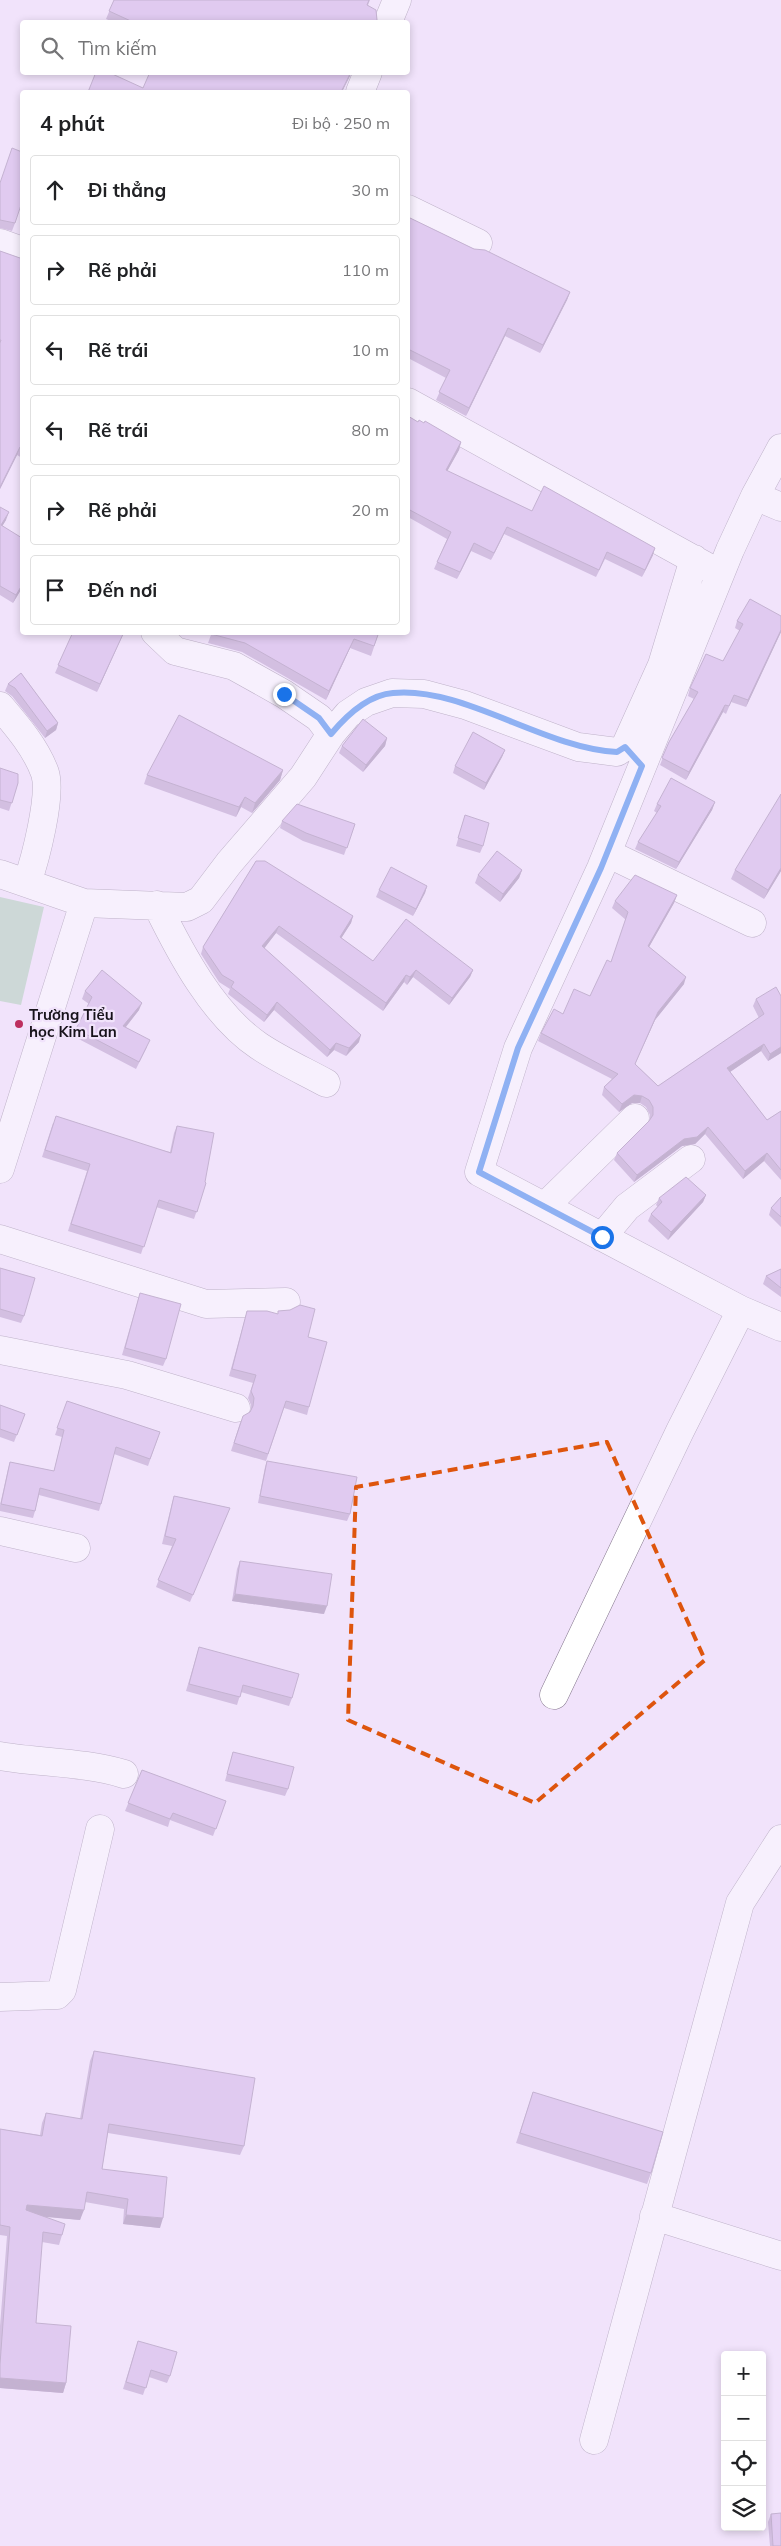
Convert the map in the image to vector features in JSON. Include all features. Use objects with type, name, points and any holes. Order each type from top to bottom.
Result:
[{"type":"street","points":[[389,20],[397,0]]},
{"type":"street","points":[[361,90],[367,75]]},
{"type":"street","points":[[410,210],[478,243]]},
{"type":"street","points":[[0,243],[20,250]]},
{"type":"street","points":[[410,403],[720,574]]},
{"type":"street","points":[[634,757],[755,496],[781,448]]},
{"type":"street","points":[[755,496],[781,507]]},
{"type":"street","points":[[694,559],[607,853],[518,1048],[479,1172],[741,1310],[781,1327]]},
{"type":"street","points":[[158,635],[176,651],[234,666],[284,694],[319,718],[331,734]]},
{"type":"street","points":[[0,874],[84,904],[187,907],[201,900],[303,777],[331,734],[348,714],[366,702],[392,692],[416,694],[466,705],[578,747],[617,752],[634,757]]},
{"type":"street","points":[[0,706],[36,753],[46,776],[44,805],[36,855],[27,883]]},
{"type":"street","points":[[607,853],[752,923]]},
{"type":"street","points":[[0,1169],[84,904]]},
{"type":"street","points":[[157,905],[190,967],[228,1017],[258,1046],[326,1083]]},
{"type":"street","points":[[545,1206],[635,1118]]},
{"type":"street","points":[[602,1237],[627,1207],[691,1159]]},
{"type":"street","points":[[0,1239],[206,1304],[286,1302]]},
{"type":"street","points":[[554,1695],[680,1431],[741,1310]]},
{"type":"street","points":[[0,1350],[127,1375],[236,1408]]},
{"type":"street","points":[[0,1531],[76,1548]]},
{"type":"street","points":[[0,1756],[40,1763],[86,1765],[124,1774]]},
{"type":"street","points":[[0,1997],[57,1995],[62,1990],[100,1829]]},
{"type":"street","points":[[594,2440],[740,1903],[781,1839]]},
{"type":"street","points":[[654,2216],[781,2256]]},
{"type":"highlighted area","points":[[607,1442],[705,1660],[535,1803],[348,1720],[356,1487]]},
{"type":"green space","points":[[0,897],[44,907],[21,1005],[0,1001]]},
{"type":"building","points":[[114,0],[369,0],[367,5],[376,10],[377,20],[129,20],[109,11]]},
{"type":"building","points":[[95,75],[115,75],[143,88],[149,75],[350,75],[342,90],[89,90]]},
{"type":"building","points":[[12,148],[20,151],[20,208],[15,223],[0,220],[0,183]]},
{"type":"building","points":[[410,218],[474,249],[485,250],[570,292],[543,345],[508,328],[469,408],[439,392],[450,370],[410,350]]},
{"type":"building","points":[[0,251],[20,258],[20,447],[0,487],[1,340]]},
{"type":"building","points":[[410,417],[418,422],[419,420],[424,423],[425,421],[461,442],[446,470],[532,511],[544,486],[655,548],[645,570],[607,552],[599,570],[507,527],[494,553],[474,543],[460,572],[437,562],[451,532],[410,510]]},
{"type":"building","points":[[0,507],[9,512],[1,525],[20,537],[20,588],[16,595],[0,586]]},
{"type":"building","points":[[750,599],[781,616],[781,630],[748,700],[734,695],[729,706],[725,705],[689,772],[662,758],[669,742],[698,692],[690,688],[706,654],[723,661],[743,624],[737,621]]},
{"type":"building","points":[[72,635],[123,635],[100,684],[58,665]]},
{"type":"building","points":[[215,635],[378,635],[374,646],[354,639],[329,691],[245,643]]},
{"type":"building","points":[[21,673],[58,723],[47,731],[15,688],[8,684]]},
{"type":"building","points":[[179,715],[283,770],[255,803],[245,797],[239,807],[147,775]]},
{"type":"building","points":[[363,719],[387,738],[366,765],[342,746]]},
{"type":"building","points":[[473,732],[505,750],[486,783],[455,766]]},
{"type":"building","points":[[0,768],[18,774],[18,783],[12,803],[0,800]]},
{"type":"building","points":[[671,778],[715,802],[679,862],[638,842],[661,806],[657,804]]},
{"type":"building","points":[[781,794],[781,868],[768,890],[735,870]]},
{"type":"building","points":[[297,804],[355,824],[347,848],[306,833],[282,821]]},
{"type":"building","points":[[465,815],[489,823],[483,846],[458,838]]},
{"type":"building","points":[[497,851],[522,870],[503,894],[478,875]]},
{"type":"building","points":[[256,861],[265,861],[353,916],[340,937],[373,961],[406,919],[473,970],[452,998],[416,970],[410,977],[406,975],[386,1003],[279,926],[262,946],[361,1035],[349,1048],[336,1043],[330,1050],[277,1002],[267,1015],[231,987],[234,982],[222,975],[203,947]]},
{"type":"building","points":[[391,867],[427,886],[416,909],[379,890]]},
{"type":"building","points":[[635,875],[677,895],[648,946],[686,977],[658,1012],[635,1064],[658,1086],[764,1014],[756,999],[776,987],[781,996],[781,1047],[770,1054],[764,1044],[727,1068],[767,1120],[781,1111],[781,1170],[767,1153],[745,1171],[708,1127],[697,1137],[684,1139],[637,1175],[617,1153],[653,1115],[653,1107],[649,1100],[642,1096],[634,1095],[622,1104],[604,1087],[618,1074],[541,1033],[554,1009],[563,1014],[574,989],[590,996],[607,960],[611,962],[628,912],[615,901]]},
{"type":"building","points":[[102,970],[142,1003],[123,1026],[150,1040],[139,1062],[76,1029],[92,997],[85,991]]},
{"type":"building","points":[[56,1116],[171,1153],[177,1126],[214,1133],[206,1183],[197,1212],[159,1200],[144,1247],[71,1224],[90,1164],[45,1150]]},
{"type":"building","points":[[686,1177],[706,1195],[671,1232],[651,1214],[662,1202],[659,1198]]},
{"type":"building","points":[[781,1197],[781,1217],[771,1208]]},
{"type":"building","points":[[0,1268],[35,1278],[24,1316],[0,1309]]},
{"type":"building","points":[[781,1269],[781,1288],[766,1276]]},
{"type":"building","points":[[140,1293],[181,1304],[166,1359],[125,1348]]},
{"type":"building","points":[[300,1305],[315,1309],[308,1337],[327,1342],[309,1407],[286,1401],[268,1454],[234,1443],[243,1416],[250,1412],[254,1398],[251,1391],[256,1375],[232,1369],[247,1311],[267,1311],[278,1314],[278,1311],[290,1310]]},
{"type":"building","points":[[67,1401],[160,1432],[150,1459],[116,1447],[101,1504],[40,1488],[35,1511],[1,1504],[10,1462],[54,1471],[64,1430],[57,1428]]},
{"type":"building","points":[[0,1405],[25,1414],[17,1435],[0,1429]]},
{"type":"building","points":[[267,1461],[357,1477],[350,1514],[260,1496]]},
{"type":"building","points":[[174,1496],[230,1508],[193,1595],[158,1580],[176,1539],[165,1536]]},
{"type":"building","points":[[240,1561],[332,1574],[327,1606],[235,1594]]},
{"type":"building","points":[[199,1647],[299,1674],[292,1698],[243,1685],[240,1697],[189,1684]]},
{"type":"building","points":[[233,1752],[294,1767],[288,1789],[227,1774]]},
{"type":"building","points":[[142,1770],[226,1801],[216,1829],[173,1813],[170,1819],[128,1803]]},
{"type":"building","points":[[94,2051],[255,2078],[244,2146],[109,2124],[102,2169],[167,2177],[163,2218],[126,2215],[128,2199],[87,2192],[84,2210],[27,2205],[26,2210],[65,2224],[62,2235],[43,2232],[36,2323],[71,2326],[66,2383],[0,2378],[10,2227],[0,2225],[0,2129],[42,2136],[46,2113],[82,2119]]},
{"type":"building","points":[[533,2092],[663,2132],[651,2173],[520,2133]]},
{"type":"building","points":[[138,2341],[177,2352],[170,2376],[151,2370],[146,2388],[126,2382]]},
{"type":"building","points":[[781,2513],[781,2546],[773,2546],[771,2514]]},
{"type":"place","name":"Trường Tiểu học Kim Lan","points":[[19,1024]]},
{"type":"route","points":[[284,694],[319,718],[331,734],[348,714],[366,702],[392,692],[424,694],[466,705],[520,727],[578,747],[617,752],[625,747],[642,766],[601,868],[518,1048],[479,1172],[602,1237]]}]
